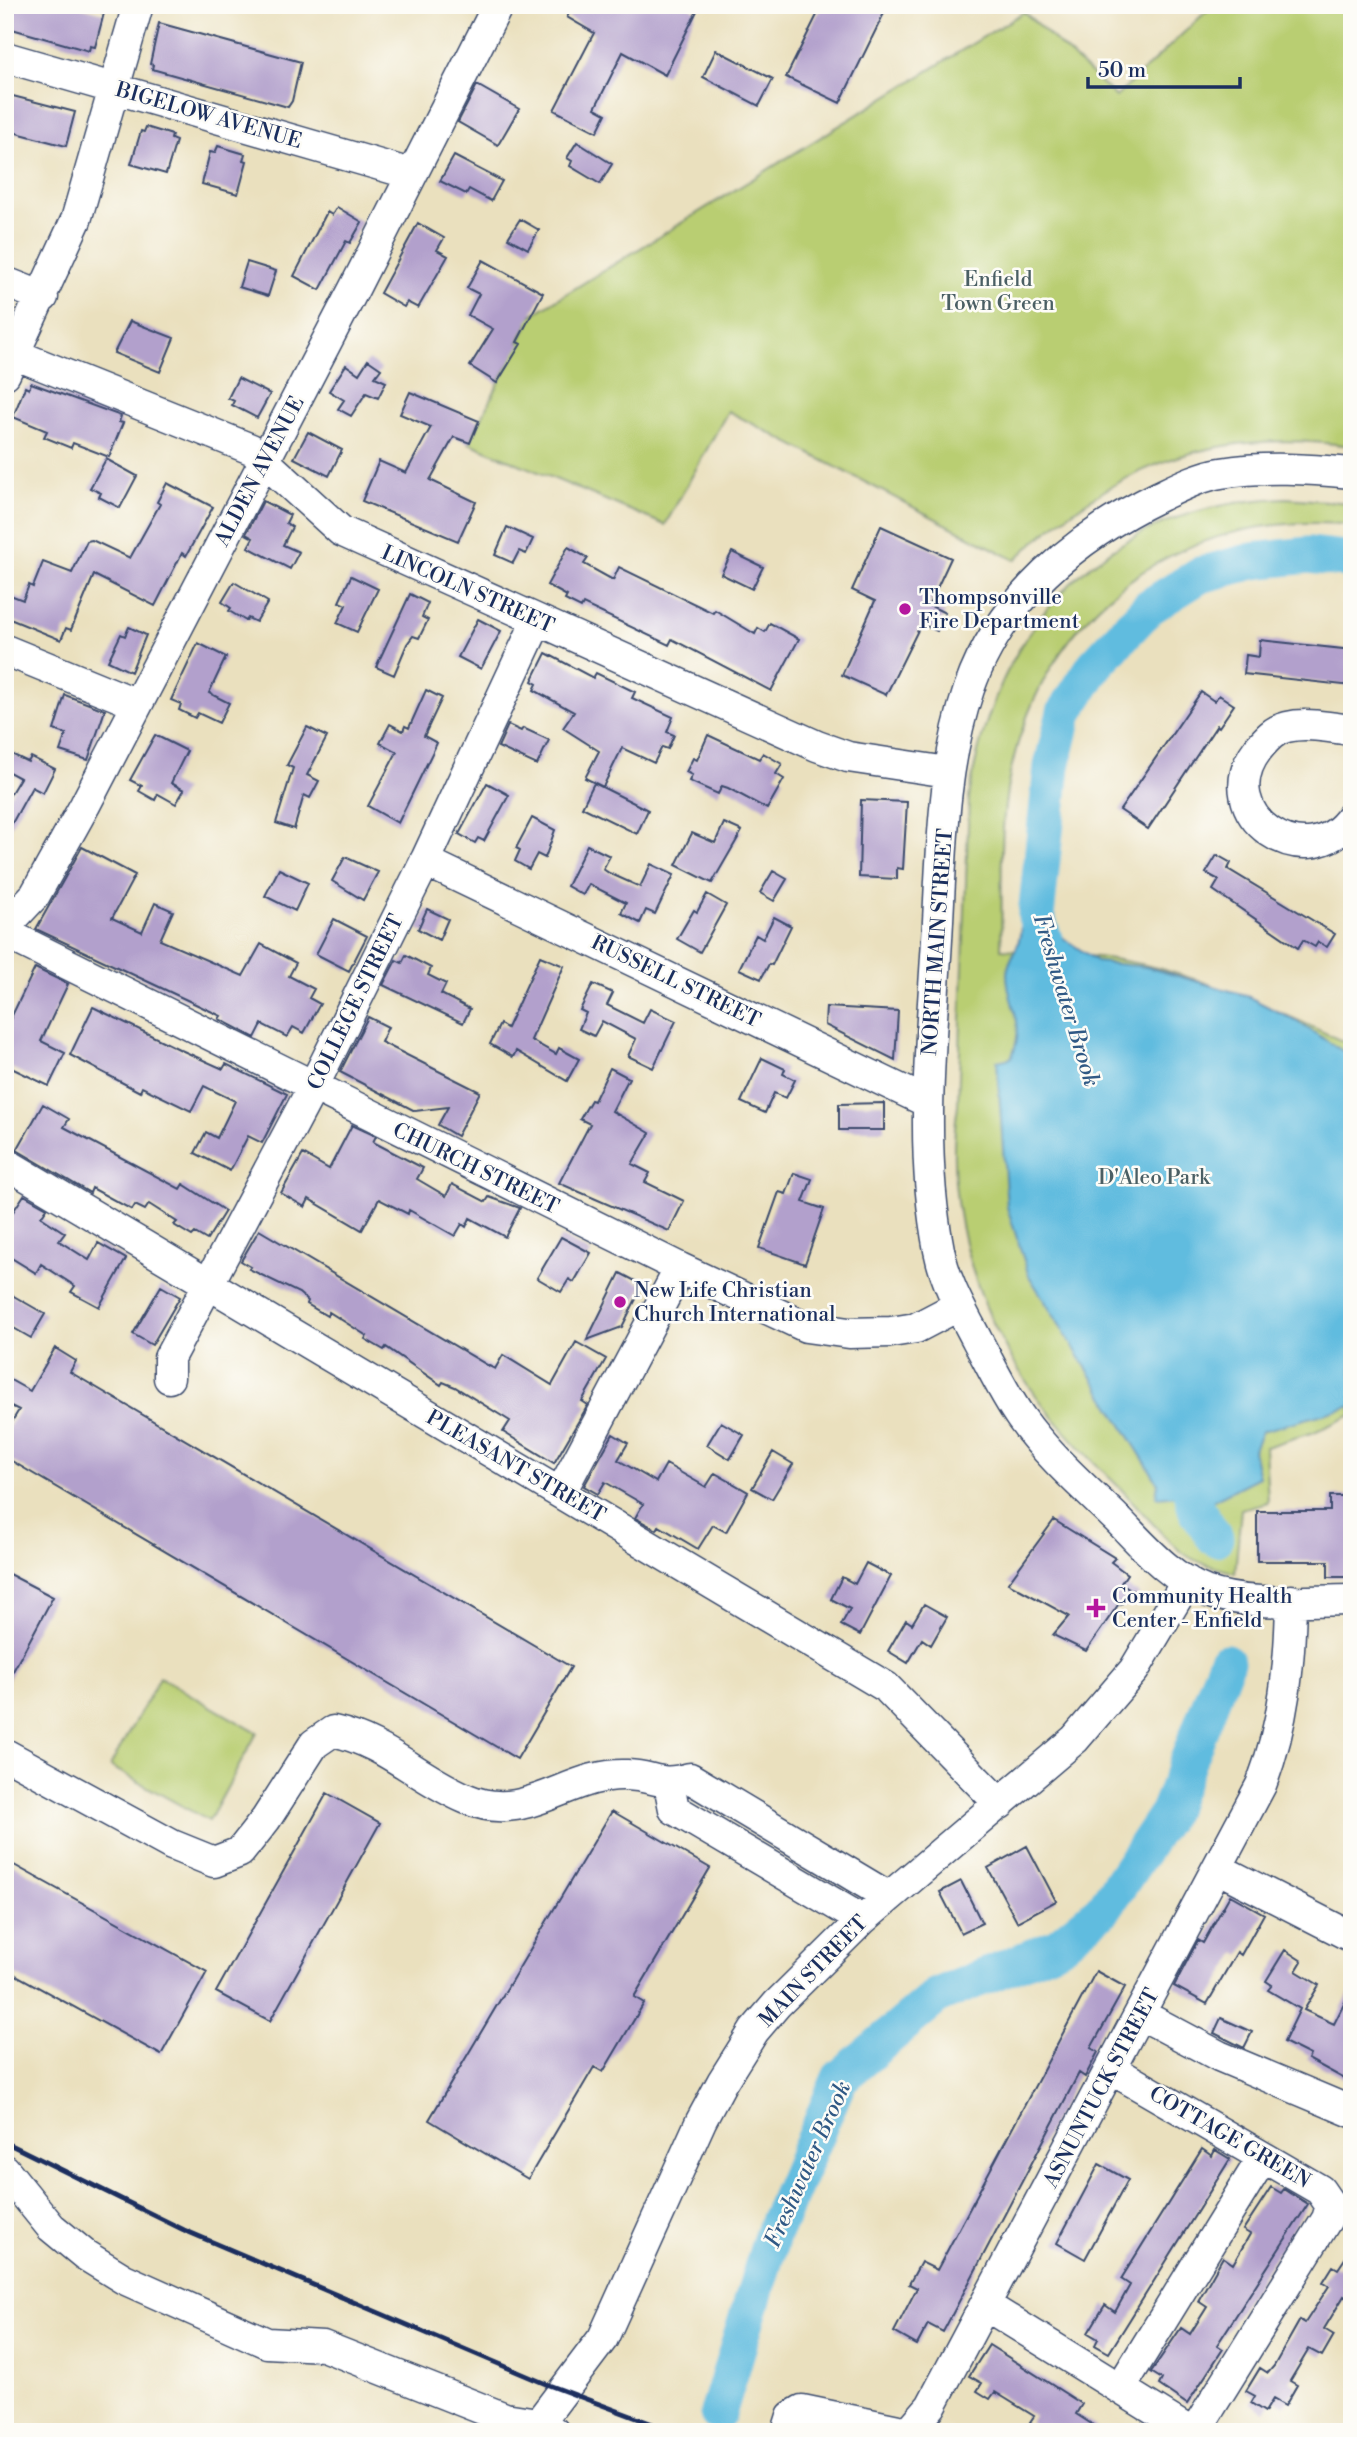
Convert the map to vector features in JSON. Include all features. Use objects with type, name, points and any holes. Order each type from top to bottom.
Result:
[{"type":"street","points":[[10,364],[76,220],[138,5]]},
{"type":"street","name":"ALDEN AVENUE","points":[[5,927],[40,887],[263,463],[498,5]]},
{"type":"street","name":"BIGELOW AVENUE","points":[[5,57],[411,174]]},
{"type":"street","points":[[5,282],[43,297]]},
{"type":"street","name":"LINCOLN STREET","points":[[10,364],[251,449],[263,463],[341,531],[833,753],[948,772]]},
{"type":"street","name":"NORTH MAIN STREET","points":[[1352,473],[1301,468],[1219,473],[1164,494],[1092,534],[1056,562],[1029,590],[985,652],[970,685],[948,772],[927,1102],[929,1190],[940,1255],[958,1306],[1021,1418],[1046,1450],[1158,1560],[1187,1581],[1226,1596],[1352,1600]]},
{"type":"street","name":"COLLEGE STREET","points":[[169,1378],[169,1358],[209,1286],[244,1212],[313,1087],[425,860],[537,621]]},
{"type":"street","points":[[5,650],[137,704]]},
{"type":"street","points":[[1352,730],[1300,724],[1275,731],[1252,757],[1244,782],[1245,796],[1258,821],[1267,831],[1288,842],[1326,838],[1336,833],[1352,816]]},
{"type":"street","name":"RUSSELL STREET","points":[[425,860],[927,1102]]},
{"type":"street","name":"CHURCH STREET","points":[[5,933],[680,1268],[806,1327],[827,1332],[891,1332],[916,1328],[958,1306]]},
{"type":"street","name":"PLEASANT STREET","points":[[5,1163],[886,1687],[1000,1804]]},
{"type":"street","points":[[562,1492],[680,1268]]},
{"type":"street","name":"MAIN STREET","points":[[541,2429],[603,2338],[701,2121],[739,2053],[777,2004],[862,1920],[1075,1739],[1102,1710],[1150,1645],[1187,1581]]},
{"type":"street","name":"ASNUNTUCK STREET","points":[[787,2432],[792,2416],[802,2410],[890,2430],[912,2428],[931,2406],[1257,1793],[1277,1739],[1289,1675],[1291,1600]]},
{"type":"street","points":[[5,1754],[172,1845],[214,1862],[240,1852],[267,1819],[314,1744],[333,1731],[361,1737],[467,1800],[501,1809],[536,1801],[590,1780],[627,1774],[669,1784],[690,1778],[889,1897]]},
{"type":"street","points":[[669,1784],[674,1809],[862,1920]]},
{"type":"street","points":[[1217,1868],[1352,1937]]},
{"type":"street","points":[[1140,2014],[1219,2056],[1352,2112]]},
{"type":"street","name":"COTTAGE GREEN","points":[[985,2305],[1192,2432],[1330,2213],[1331,2206],[1325,2194],[1111,2069]]},
{"type":"street","points":[[1120,2389],[1263,2157]]},
{"type":"street","points":[[5,2170],[57,2232],[85,2255],[124,2279],[267,2343],[323,2346],[505,2418],[541,2429]]},
{"type":"green space","name":"Enfield Town Green","points":[[1213,5],[1352,5],[1352,446],[1255,442],[1211,448],[1169,460],[1129,477],[1091,499],[1015,560],[728,411],[665,525],[469,443],[528,324],[522,321],[1024,12],[1116,97]]},
{"type":"green space","name":"D'Aleo Park","points":[[1286,498],[1352,503],[1352,525],[1290,524],[1231,533],[1178,552],[1130,580],[1089,617],[1055,662],[1028,714],[1010,774],[1002,839],[1001,949],[1099,957],[1157,968],[1256,1002],[1352,1046],[1352,1415],[1314,1432],[1265,1447],[1268,1502],[1241,1509],[1235,1573],[1200,1562],[1181,1552],[1071,1438],[1030,1387],[1010,1356],[979,1288],[959,1216],[954,1141],[958,1105],[969,798],[983,735],[1004,678],[1033,628],[1069,585],[1113,550],[1163,523],[1221,506]]},
{"type":"green space","points":[[160,1677],[257,1733],[209,1821],[110,1766]]},
{"type":"water","name":"D'Aleo Park","points":[[1022,916],[1055,917],[1059,935],[1098,962],[1146,967],[1245,995],[1296,1021],[1352,1057],[1352,1406],[1262,1431],[1253,1451],[1259,1477],[1188,1513],[1182,1495],[1156,1497],[1158,1483],[1029,1276],[1007,1207],[997,1061],[1011,1058],[1016,1045],[1017,1023],[1007,973],[1019,940]]},
{"type":"building","points":[[5,5],[74,5],[104,13],[95,47],[90,46],[89,51],[5,27]]},
{"type":"building","points":[[573,5],[686,5],[697,11],[665,75],[623,52],[595,108],[606,114],[597,132],[554,110],[594,33],[567,17]]},
{"type":"building","points":[[822,5],[888,5],[840,103],[786,77]]},
{"type":"building","points":[[159,23],[301,62],[292,101],[288,107],[152,69],[153,65],[150,64]]},
{"type":"building","points":[[716,50],[773,79],[759,106],[703,77]]},
{"type":"building","points":[[477,85],[519,109],[498,145],[458,122]]},
{"type":"building","points":[[5,94],[75,112],[66,146],[5,130]]},
{"type":"building","points":[[146,127],[172,135],[171,139],[176,141],[166,174],[131,164],[141,131],[144,132]]},
{"type":"building","points":[[577,142],[612,164],[600,184],[570,166],[572,161],[567,158]]},
{"type":"building","points":[[218,146],[245,154],[243,160],[247,161],[238,194],[202,184],[210,152],[215,153]]},
{"type":"building","points":[[454,156],[502,181],[491,201],[469,189],[466,194],[440,181]]},
{"type":"building","points":[[337,207],[362,222],[350,243],[346,241],[320,290],[294,276],[327,212],[332,215]]},
{"type":"building","points":[[520,219],[539,230],[528,249],[508,238]]},
{"type":"building","points":[[418,223],[444,238],[437,250],[448,256],[418,308],[407,302],[404,307],[380,293]]},
{"type":"building","points":[[483,260],[543,293],[517,342],[521,344],[497,383],[470,366],[493,329],[468,315],[479,294],[467,288]]},
{"type":"building","points":[[247,262],[276,271],[268,296],[239,287]]},
{"type":"building","points":[[130,321],[174,338],[160,372],[114,353]]},
{"type":"building","points":[[368,360],[381,369],[375,377],[386,382],[378,398],[366,393],[351,416],[338,409],[344,400],[329,391],[346,365],[359,374]]},
{"type":"building","points":[[238,378],[270,394],[257,418],[232,405],[234,401],[228,398]]},
{"type":"building","points":[[31,383],[121,416],[119,422],[123,423],[109,457],[73,443],[71,448],[44,437],[47,431],[13,417],[25,387],[29,389]]},
{"type":"building","points":[[410,392],[479,421],[470,443],[454,437],[430,480],[476,502],[458,541],[362,501],[379,461],[406,473],[431,427],[400,414]]},
{"type":"building","points":[[308,432],[342,450],[329,476],[294,458]]},
{"type":"building","points":[[106,459],[137,476],[120,508],[99,497],[101,493],[90,488]]},
{"type":"building","points":[[167,483],[213,507],[186,556],[182,553],[155,606],[94,575],[71,630],[66,628],[61,640],[5,617],[5,593],[23,600],[29,585],[33,587],[43,562],[72,573],[87,541],[92,540],[130,558],[160,504],[157,502]]},
{"type":"building","points":[[263,501],[290,515],[286,523],[292,527],[283,545],[299,552],[290,569],[248,547],[253,538],[246,534]]},
{"type":"building","name":"Thompsonville Fire Department","points":[[881,526],[951,558],[929,605],[945,613],[937,631],[921,624],[886,695],[842,675],[875,601],[852,590]]},
{"type":"building","points":[[507,527],[533,539],[526,554],[519,551],[513,563],[495,555]]},
{"type":"building","points":[[568,547],[588,558],[584,564],[613,580],[619,567],[713,613],[715,610],[755,634],[758,628],[765,632],[770,623],[799,639],[771,691],[672,639],[669,645],[583,604],[581,608],[565,600],[567,596],[547,585]]},
{"type":"building","points":[[732,552],[763,567],[752,589],[721,574]]},
{"type":"building","points":[[351,576],[378,589],[357,632],[337,623],[346,605],[339,602]]},
{"type":"building","points":[[234,582],[268,602],[256,622],[248,618],[246,621],[229,611],[231,608],[222,602]]},
{"type":"building","points":[[410,594],[428,603],[422,617],[428,620],[419,638],[413,636],[407,644],[394,675],[376,667]]},
{"type":"building","points":[[478,619],[501,631],[481,669],[458,657]]},
{"type":"building","points":[[129,627],[146,635],[131,672],[108,661],[121,634],[125,636]]},
{"type":"building","points":[[1260,640],[1352,650],[1352,686],[1244,674],[1246,655],[1259,657]]},
{"type":"building","points":[[198,643],[226,657],[209,693],[229,703],[219,723],[198,713],[195,718],[179,710],[181,704],[171,700]]},
{"type":"building","points":[[546,653],[593,678],[596,673],[635,692],[632,698],[673,717],[667,732],[674,735],[668,749],[662,747],[654,763],[622,748],[603,787],[585,778],[599,751],[563,728],[574,712],[534,690],[537,684],[532,681]]},
{"type":"building","points":[[426,690],[442,698],[424,736],[437,743],[398,823],[368,806],[397,752],[380,743],[390,724],[403,731],[405,726],[409,728]]},
{"type":"building","points":[[1201,692],[1214,701],[1219,695],[1234,705],[1219,727],[1217,725],[1148,829],[1120,810]]},
{"type":"building","points":[[65,695],[105,710],[88,760],[60,751],[66,734],[54,730]]},
{"type":"building","points":[[508,725],[521,731],[523,728],[549,740],[537,765],[498,747]]},
{"type":"building","points":[[307,727],[327,737],[307,775],[319,781],[310,798],[304,795],[294,829],[276,823],[293,768],[287,765]]},
{"type":"building","points":[[155,735],[187,751],[171,783],[184,790],[176,804],[158,794],[155,800],[139,791],[142,786],[130,780]]},
{"type":"building","points":[[708,735],[759,759],[763,753],[782,764],[776,774],[784,779],[767,809],[728,788],[722,786],[718,794],[689,781],[692,775],[686,772],[693,758],[697,760]]},
{"type":"building","points":[[5,751],[28,762],[31,757],[55,769],[43,793],[32,787],[5,836],[5,803],[20,778],[5,770]]},
{"type":"building","points":[[487,783],[509,795],[484,841],[478,838],[475,843],[459,834]]},
{"type":"building","points":[[594,783],[648,810],[637,834],[582,807]]},
{"type":"building","points":[[861,800],[907,802],[903,869],[897,868],[897,879],[859,877]]},
{"type":"building","points":[[532,818],[555,830],[545,858],[537,854],[529,869],[515,861],[520,850],[516,848]]},
{"type":"building","points":[[724,823],[742,831],[712,883],[676,865],[692,833],[715,843]]},
{"type":"building","points":[[587,845],[610,856],[603,869],[640,887],[651,864],[674,875],[655,914],[646,910],[640,923],[621,913],[626,903],[589,884],[583,895],[567,886]]},
{"type":"building","points":[[82,847],[135,875],[112,918],[142,932],[155,903],[173,911],[160,940],[243,976],[261,944],[296,963],[289,976],[314,989],[309,998],[320,1004],[304,1033],[293,1027],[287,1037],[262,1024],[255,1038],[219,1019],[221,1016],[36,929]]},
{"type":"building","points":[[1217,855],[1231,863],[1228,869],[1335,934],[1327,947],[1318,942],[1315,947],[1303,940],[1298,948],[1213,890],[1219,880],[1206,873]]},
{"type":"building","points":[[345,857],[378,872],[363,900],[332,881]]},
{"type":"building","points":[[279,869],[308,883],[295,911],[265,896]]},
{"type":"building","points":[[773,871],[787,879],[774,901],[760,893]]},
{"type":"building","points":[[707,894],[726,905],[700,952],[677,939]]},
{"type":"building","points":[[427,909],[448,919],[439,940],[418,929]]},
{"type":"building","points":[[774,917],[791,926],[772,965],[769,964],[761,979],[739,969],[756,935],[763,939]]},
{"type":"building","points":[[334,919],[367,936],[349,971],[316,954]]},
{"type":"building","points":[[406,955],[431,968],[428,975],[446,984],[441,994],[470,1009],[463,1023],[383,985],[396,960],[402,963]]},
{"type":"building","points":[[540,956],[564,966],[531,1040],[556,1054],[559,1048],[579,1059],[567,1081],[516,1051],[513,1057],[490,1044],[500,1024],[507,1028]]},
{"type":"building","points":[[35,968],[68,984],[41,1041],[65,1053],[49,1086],[5,1065],[5,1030]]},
{"type":"building","points":[[593,984],[613,993],[607,1005],[643,1023],[650,1009],[676,1021],[653,1068],[628,1056],[636,1039],[602,1021],[594,1036],[579,1029],[586,1013],[580,1010]]},
{"type":"building","points":[[93,1007],[223,1069],[226,1064],[287,1094],[262,1143],[248,1136],[230,1171],[195,1153],[206,1132],[217,1138],[235,1101],[204,1086],[191,1111],[142,1087],[140,1092],[70,1055]]},
{"type":"building","points":[[826,1007],[898,1011],[895,1060],[825,1025]]},
{"type":"building","points":[[368,1017],[388,1027],[381,1042],[480,1092],[457,1136],[438,1125],[448,1107],[415,1111],[340,1072]]},
{"type":"building","points":[[762,1058],[785,1069],[783,1074],[795,1080],[786,1098],[774,1093],[765,1113],[741,1102]]},
{"type":"building","points":[[610,1068],[629,1078],[612,1111],[650,1133],[632,1164],[650,1173],[645,1182],[684,1201],[669,1231],[559,1183],[590,1124],[580,1119],[591,1100],[594,1101]]},
{"type":"building","points":[[884,1103],[884,1130],[839,1130],[839,1104]]},
{"type":"building","points":[[43,1104],[69,1119],[64,1127],[180,1189],[183,1184],[225,1211],[207,1240],[195,1233],[192,1236],[174,1225],[177,1222],[149,1204],[145,1210],[135,1205],[132,1210],[92,1188],[90,1193],[17,1150]]},
{"type":"building","points":[[352,1125],[376,1136],[373,1142],[423,1168],[417,1179],[446,1196],[452,1184],[486,1202],[489,1197],[520,1208],[505,1237],[470,1218],[466,1227],[462,1224],[455,1236],[409,1210],[408,1214],[379,1199],[362,1230],[309,1199],[305,1207],[281,1193],[303,1154],[329,1169]]},
{"type":"building","points":[[794,1173],[812,1179],[803,1202],[824,1209],[805,1264],[759,1248],[779,1192],[786,1194]]},
{"type":"building","points":[[24,1195],[47,1208],[41,1217],[65,1233],[59,1241],[89,1260],[98,1243],[126,1259],[99,1307],[71,1292],[75,1286],[41,1264],[36,1273],[5,1254],[5,1224]]},
{"type":"building","points":[[259,1230],[495,1369],[503,1355],[552,1385],[576,1342],[606,1359],[582,1401],[588,1405],[554,1463],[503,1432],[510,1421],[455,1387],[443,1382],[441,1385],[386,1347],[384,1350],[365,1339],[367,1336],[329,1312],[327,1316],[307,1304],[308,1301],[299,1293],[249,1269],[251,1267],[241,1261]]},
{"type":"building","points":[[561,1237],[591,1253],[574,1282],[569,1279],[561,1292],[537,1278]]},
{"type":"building","name":"New Life Christian Church International","points":[[620,1273],[643,1285],[622,1327],[587,1340]]},
{"type":"building","points":[[161,1286],[180,1297],[152,1345],[133,1334]]},
{"type":"building","points":[[5,1291],[45,1314],[31,1338],[5,1323]]},
{"type":"building","points":[[55,1348],[76,1361],[70,1372],[571,1667],[517,1759],[5,1457],[5,1433],[19,1410],[5,1403],[5,1377],[30,1391]]},
{"type":"building","points":[[721,1422],[744,1435],[730,1459],[707,1445]]},
{"type":"building","points":[[613,1434],[628,1443],[618,1460],[656,1482],[666,1464],[706,1487],[715,1473],[748,1492],[726,1532],[713,1525],[698,1549],[659,1526],[657,1530],[635,1518],[643,1504],[605,1482],[598,1494],[584,1486]]},
{"type":"building","points":[[773,1452],[793,1464],[772,1499],[752,1488]]},
{"type":"building","points":[[1330,1496],[1352,1496],[1352,1577],[1328,1577],[1328,1561],[1257,1561],[1257,1511],[1330,1511]]},
{"type":"building","points":[[1054,1520],[1115,1558],[1111,1562],[1127,1574],[1121,1583],[1140,1595],[1118,1605],[1086,1651],[1053,1635],[1069,1616],[1008,1583]]},
{"type":"building","points":[[866,1563],[891,1576],[860,1635],[841,1625],[850,1609],[831,1599],[842,1577],[855,1584]]},
{"type":"building","points":[[5,1572],[53,1597],[5,1686]]},
{"type":"building","points":[[924,1604],[947,1617],[931,1645],[922,1639],[908,1663],[888,1651],[906,1620],[912,1624]]},
{"type":"building","points":[[327,1793],[380,1823],[270,2021],[216,1992]]},
{"type":"building","points":[[612,1811],[710,1868],[634,1997],[644,2003],[603,2072],[594,2067],[528,2179],[429,2120]]},
{"type":"building","points":[[1027,1846],[1056,1901],[1017,1922],[988,1868]]},
{"type":"building","points":[[5,1860],[207,1972],[161,2055],[5,1969]]},
{"type":"building","points":[[961,1881],[982,1923],[961,1933],[940,1892]]},
{"type":"building","points":[[1230,1895],[1264,1914],[1241,1955],[1237,1952],[1207,2004],[1174,1986],[1198,1940],[1203,1943]]},
{"type":"building","points":[[1285,1950],[1302,1961],[1296,1971],[1319,1985],[1304,2010],[1334,2024],[1352,1988],[1352,2083],[1308,2059],[1310,2055],[1284,2042],[1300,2009],[1268,1990],[1272,1985],[1266,1981]]},
{"type":"building","points":[[1096,1971],[1125,1987],[1091,2048],[1098,2052],[1085,2077],[1079,2073],[943,2332],[928,2324],[917,2345],[894,2332],[917,2288],[909,2284],[921,2262],[937,2270]]},
{"type":"building","points":[[1221,2018],[1252,2032],[1244,2048],[1214,2033]]},
{"type":"building","points":[[1202,2149],[1212,2156],[1215,2150],[1230,2159],[1109,2353],[1095,2345],[1098,2339],[1088,2333],[1105,2305],[1115,2312],[1130,2285],[1121,2279]]},
{"type":"building","points":[[1099,2164],[1128,2180],[1085,2259],[1057,2243]]},
{"type":"building","points":[[1271,2187],[1281,2193],[1284,2189],[1308,2204],[1217,2345],[1223,2349],[1187,2404],[1159,2385],[1162,2379],[1151,2372],[1181,2328],[1190,2334],[1207,2307],[1198,2301],[1223,2257],[1233,2264],[1250,2234],[1243,2230]]},
{"type":"building","points":[[1352,2248],[1352,2301],[1344,2296],[1324,2329],[1334,2335],[1322,2356],[1309,2349],[1290,2381],[1297,2385],[1285,2406],[1273,2399],[1265,2412],[1251,2403],[1255,2396],[1246,2391],[1260,2368],[1268,2373],[1274,2366],[1300,2320],[1305,2323],[1329,2286],[1323,2282],[1333,2266],[1338,2269]]},
{"type":"building","points":[[989,2345],[1082,2404],[1076,2414],[1104,2432],[1045,2432],[1030,2422],[1034,2416],[995,2392],[990,2399],[977,2391],[982,2383],[969,2376]]},
{"type":"waterway","name":"Freshwater Brook","points":[[1052,963],[1036,916],[1052,766],[1065,712],[1095,665],[1149,607],[1200,575],[1253,561],[1309,555],[1352,560]]},
{"type":"waterway","name":"Freshwater Brook","points":[[1185,1462],[1196,1509],[1215,1538]]},
{"type":"waterway","name":"Freshwater Brook","points":[[718,2413],[772,2236],[840,2078],[937,1996],[1058,1946],[1104,1908],[1168,1812],[1226,1662]]},
{"type":"railway","points":[[5,2142],[184,2230],[546,2384],[674,2432]]},
{"type":"place","name":"Thompsonville Fire Department","points":[[905,609]]},
{"type":"place","name":"New Life Christian Church International","points":[[620,1302]]},
{"type":"place","name":"Community Health Center - Enfield","points":[[1096,1608]]}]
